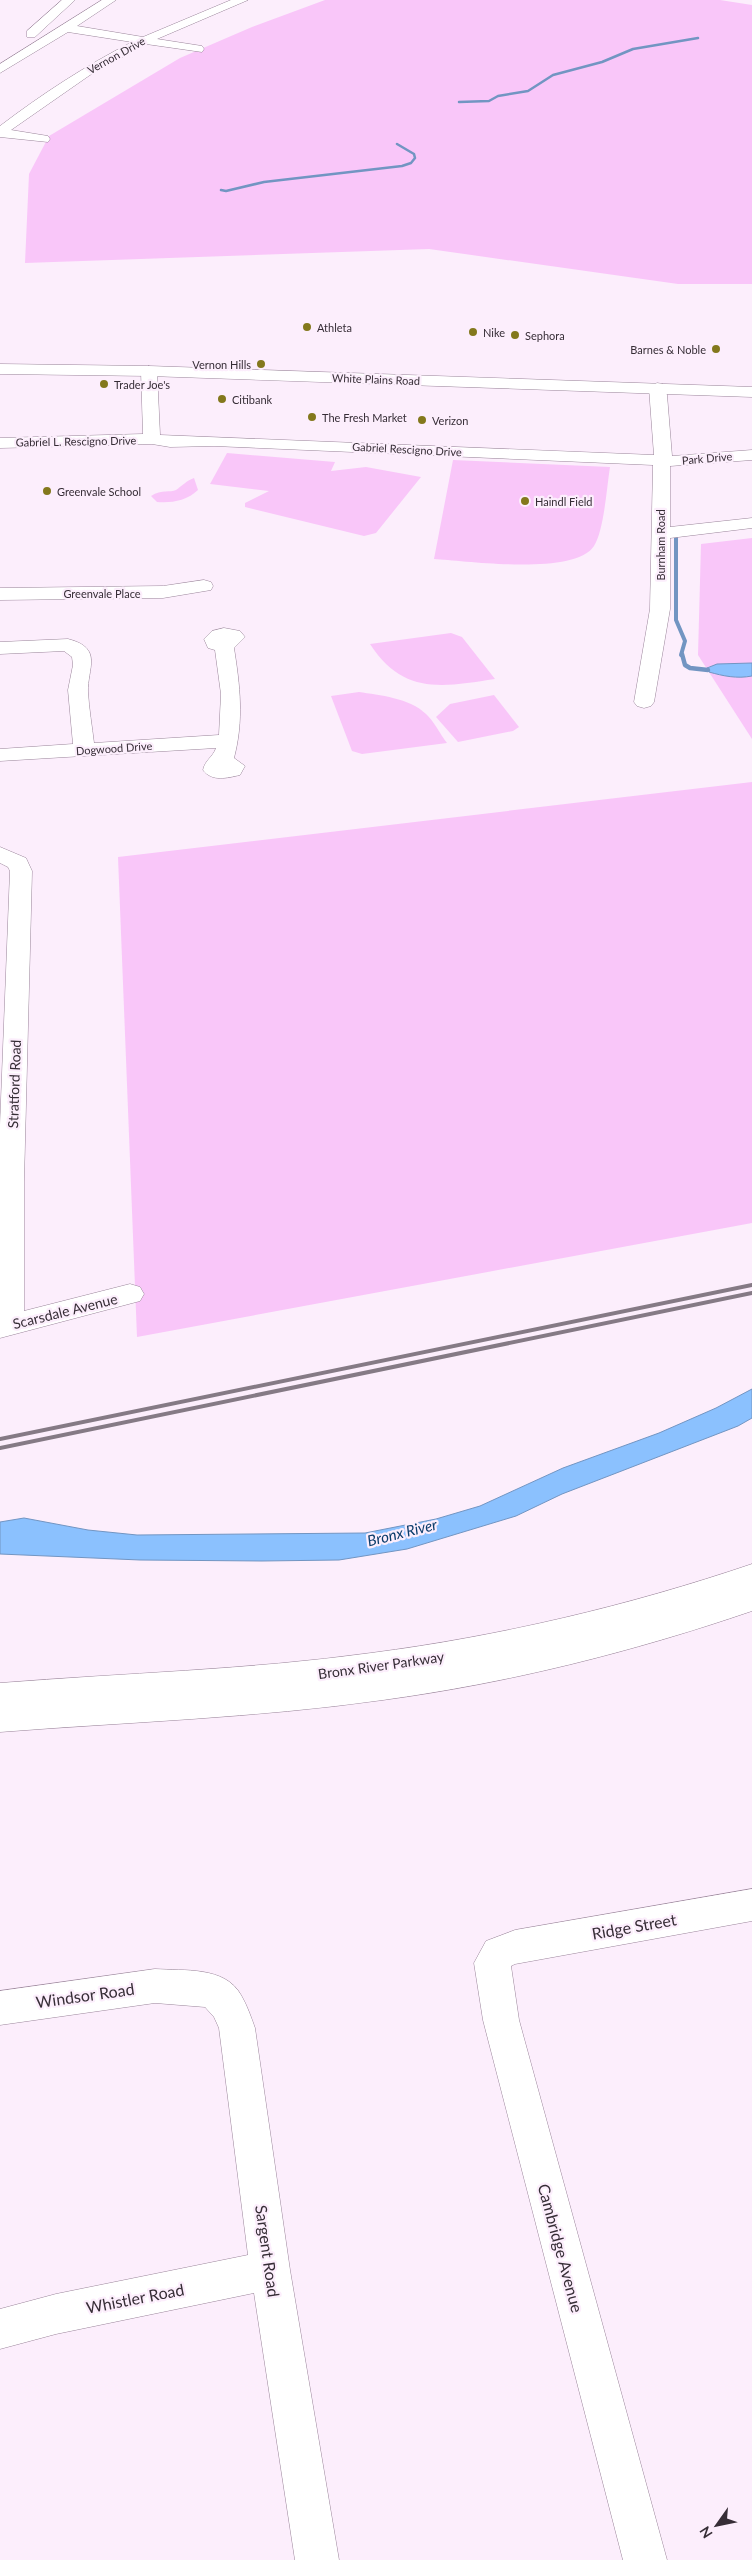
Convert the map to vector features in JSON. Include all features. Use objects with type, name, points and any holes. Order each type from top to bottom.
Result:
[{"type":"main road","points":[[1,62],[69,0]]},
{"type":"main road","points":[[1,62],[42,43],[110,0]]},
{"type":"main road","name":"Vernon Drive","points":[[0,132],[88,70],[161,31],[242,0]]},
{"type":"main road","points":[[66,28],[146,39],[198,49]]},
{"type":"main road","points":[[24,40],[30,44],[42,43]]},
{"type":"main road","points":[[0,132],[43,139]]},
{"type":"main road","name":"White Plains Road","points":[[0,369],[149,371],[752,392]]},
{"type":"main road","points":[[149,371],[152,439]]},
{"type":"main road","name":"Burnham Road","points":[[644,702],[660,608],[662,460],[659,395],[656,388]]},
{"type":"main road","name":"Gabriel L. Rescigno Drive","points":[[0,443],[152,439]]},
{"type":"main road","name":"Gabriel Rescigno Drive","points":[[152,439],[170,442],[214,441],[662,460]]},
{"type":"main road","name":"Park Drive","points":[[662,460],[752,455]]},
{"type":"main road","points":[[661,534],[752,523]]},
{"type":"main road","name":"Greenvale Place","points":[[0,594],[163,592],[204,586]]},
{"type":"main road","points":[[0,648],[68,645],[81,656],[83,665],[78,690],[84,750]]},
{"type":"main road","name":"Dogwood Drive","points":[[0,756],[84,750],[225,751],[230,734],[231,694],[224,647]]},
{"type":"main road","name":"Stratford Road","points":[[0,854],[18,863],[21,871],[9,944],[5,1327]]},
{"type":"main road","name":"Scarsdale Avenue","points":[[5,1327],[130,1294]]},
{"type":"main road","name":"Bronx River Parkway","points":[[0,1697],[278,1678],[420,1660],[512,1643],[594,1624],[667,1605],[752,1577]]},
{"type":"main road","name":"Bronx River Parkway","points":[[0,1718],[246,1701],[406,1683],[556,1654],[672,1624],[752,1598]]},
{"type":"main road","name":"Ridge Street","points":[[515,1947],[750,1912]]},
{"type":"main road","name":"Cambridge Avenue","points":[[515,1947],[499,1953],[492,1963],[501,2020],[645,2560]]},
{"type":"main road","name":"Windsor Road","points":[[0,2008],[155,1986],[170,1987]]},
{"type":"main road","name":"Sargent Road","points":[[170,1987],[214,1991],[228,2006],[237,2028],[270,2270],[317,2560]]},
{"type":"main road","name":"Whistler Road","points":[[0,2329],[56,2314],[270,2270]]},
{"type":"shaded area","points":[[325,0],[720,0],[752,5],[752,284],[678,284],[429,249],[25,263],[29,174],[49,136],[180,58],[252,27]]},
{"type":"shaded area","points":[[227,453],[335,462],[331,471],[366,467],[421,477],[376,533],[364,536],[245,507],[245,503],[269,491],[210,484]]},
{"type":"shaded area","name":"Haindl Field","points":[[453,460],[610,467],[603,519],[594,546],[583,555],[566,561],[544,564],[494,564],[434,559]]},
{"type":"shaded area","points":[[194,478],[198,490],[184,499],[173,502],[157,502],[151,496],[176,490]]},
{"type":"shaded area","points":[[752,538],[752,739],[698,655],[701,544]]},
{"type":"shaded area","points":[[451,633],[462,637],[495,679],[441,685],[425,684],[410,680],[396,672],[370,644]]},
{"type":"shaded area","points":[[359,692],[394,698],[412,704],[432,720],[447,743],[362,754],[352,751],[331,696]]},
{"type":"shaded area","points":[[494,695],[519,727],[513,731],[458,742],[436,717],[450,704]]},
{"type":"shaded area","points":[[752,782],[752,1223],[137,1337],[118,857]]},
{"type":"water","points":[[752,663],[752,676],[746,677],[720,675],[709,672],[707,668],[717,664]]},
{"type":"water","name":"Bronx River","points":[[752,1389],[752,1418],[738,1426],[562,1494],[516,1516],[407,1549],[339,1560],[262,1561],[140,1560],[0,1554],[0,1522],[24,1518],[88,1530],[137,1535],[365,1533],[436,1519],[480,1506],[563,1468],[659,1433],[716,1408]]},
{"type":"waterway","points":[[459,102],[489,101],[498,96],[528,91],[553,75],[602,62],[633,49],[698,38]]},
{"type":"waterway","points":[[221,190],[226,191],[264,182],[402,166],[411,163],[415,158],[414,154],[397,144]]},
{"type":"waterway","points":[[676,538],[676,620],[685,641],[681,655]]},
{"type":"waterway","points":[[682,654],[685,665],[690,668],[708,670]]},
{"type":"railway","points":[[0,1439],[752,1285]]},
{"type":"railway","points":[[0,1448],[752,1293]]},
{"type":"place","name":"Athleta","points":[[307,327]]},
{"type":"place","name":"Nike","points":[[473,332]]},
{"type":"place","name":"Sephora","points":[[515,335]]},
{"type":"place","name":"Barnes & Noble","points":[[716,349]]},
{"type":"place","name":"Vernon Hills","points":[[261,364]]},
{"type":"place","name":"Trader Joe's","points":[[104,384]]},
{"type":"place","name":"Citibank","points":[[222,399]]},
{"type":"place","name":"The Fresh Market","points":[[312,417]]},
{"type":"place","name":"Verizon","points":[[422,420]]},
{"type":"place","name":"Greenvale School","points":[[47,491]]},
{"type":"place","name":"Haindl Field","points":[[525,501]]}]
